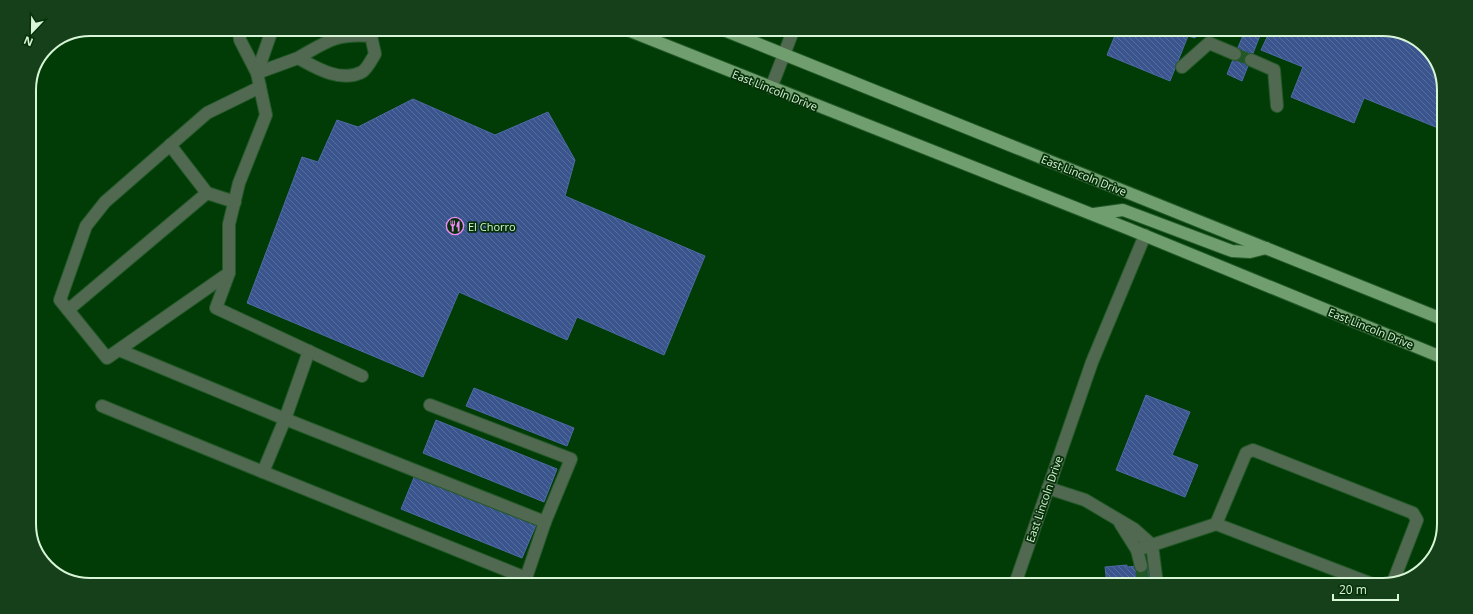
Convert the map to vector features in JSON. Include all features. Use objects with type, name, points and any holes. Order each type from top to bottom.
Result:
[{"type":"main road","name":"East Lincoln Drive","points":[[642,36],[1093,214],[1437,355]]},
{"type":"main road","name":"East Lincoln Drive","points":[[738,36],[1437,317]]},
{"type":"main road","points":[[1093,214],[1123,210],[1232,251],[1250,252],[1266,248]]},
{"type":"street","points":[[240,36],[240,40],[257,73],[266,115],[239,184],[229,224],[229,273],[216,308],[362,376]]},
{"type":"street","points":[[257,73],[270,36]]},
{"type":"street","points":[[257,73],[298,58],[333,38],[348,36]]},
{"type":"street","points":[[298,58],[320,71],[346,77],[363,72],[375,54],[370,36]]},
{"type":"street","points":[[771,88],[791,36]]},
{"type":"street","points":[[1182,67],[1208,43],[1235,54]]},
{"type":"street","points":[[1251,60],[1274,70],[1277,106]]},
{"type":"street","points":[[229,273],[107,358],[60,300],[86,226],[105,202],[207,113],[260,87]]},
{"type":"street","points":[[170,145],[207,193],[235,202]]},
{"type":"street","points":[[68,310],[207,193]]},
{"type":"street","name":"East Lincoln Drive","points":[[1017,578],[1092,362],[1145,235]]},
{"type":"street","points":[[119,350],[545,522]]},
{"type":"street","points":[[263,472],[285,418],[309,351]]},
{"type":"street","points":[[102,406],[526,578],[545,522],[571,459],[430,405]]},
{"type":"street","points":[[1216,524],[1246,453],[1253,450],[1413,513],[1417,520],[1395,576]]},
{"type":"street","points":[[1048,488],[1085,500],[1117,518],[1152,545],[1156,578]]},
{"type":"street","points":[[1117,518],[1137,550],[1141,566]]},
{"type":"street","points":[[1137,550],[1216,524],[1357,578]]},
{"type":"building","points":[[1115,36],[1188,36],[1170,81],[1107,55]]},
{"type":"building","points":[[1243,36],[1260,36],[1242,81],[1227,74]]},
{"type":"building","points":[[1268,36],[1383,36],[1404,40],[1416,47],[1426,57],[1433,69],[1437,87],[1437,128],[1364,98],[1354,123],[1291,97],[1303,67],[1261,50]]},
{"type":"building","name":"El Chorro","points":[[413,99],[495,135],[548,112],[575,160],[565,196],[705,256],[664,355],[577,317],[567,340],[459,292],[423,377],[247,303],[302,157],[318,162],[337,120],[358,127]]},
{"type":"building","points":[[474,388],[574,428],[567,446],[466,406]]},
{"type":"building","points":[[1146,395],[1190,412],[1172,455],[1198,465],[1185,497],[1116,470]]},
{"type":"building","points":[[436,420],[557,469],[544,502],[423,453]]},
{"type":"building","points":[[415,475],[536,525],[522,558],[401,509]]},
{"type":"building","points":[[1151,565],[1152,578],[1106,578],[1105,567]]},
{"type":"tunnel","points":[[1235,54],[1251,60]]},
{"type":"tunnel","points":[[1141,566],[1142,578]]},
{"type":"place","name":"El Chorro","points":[[455,226]]}]
